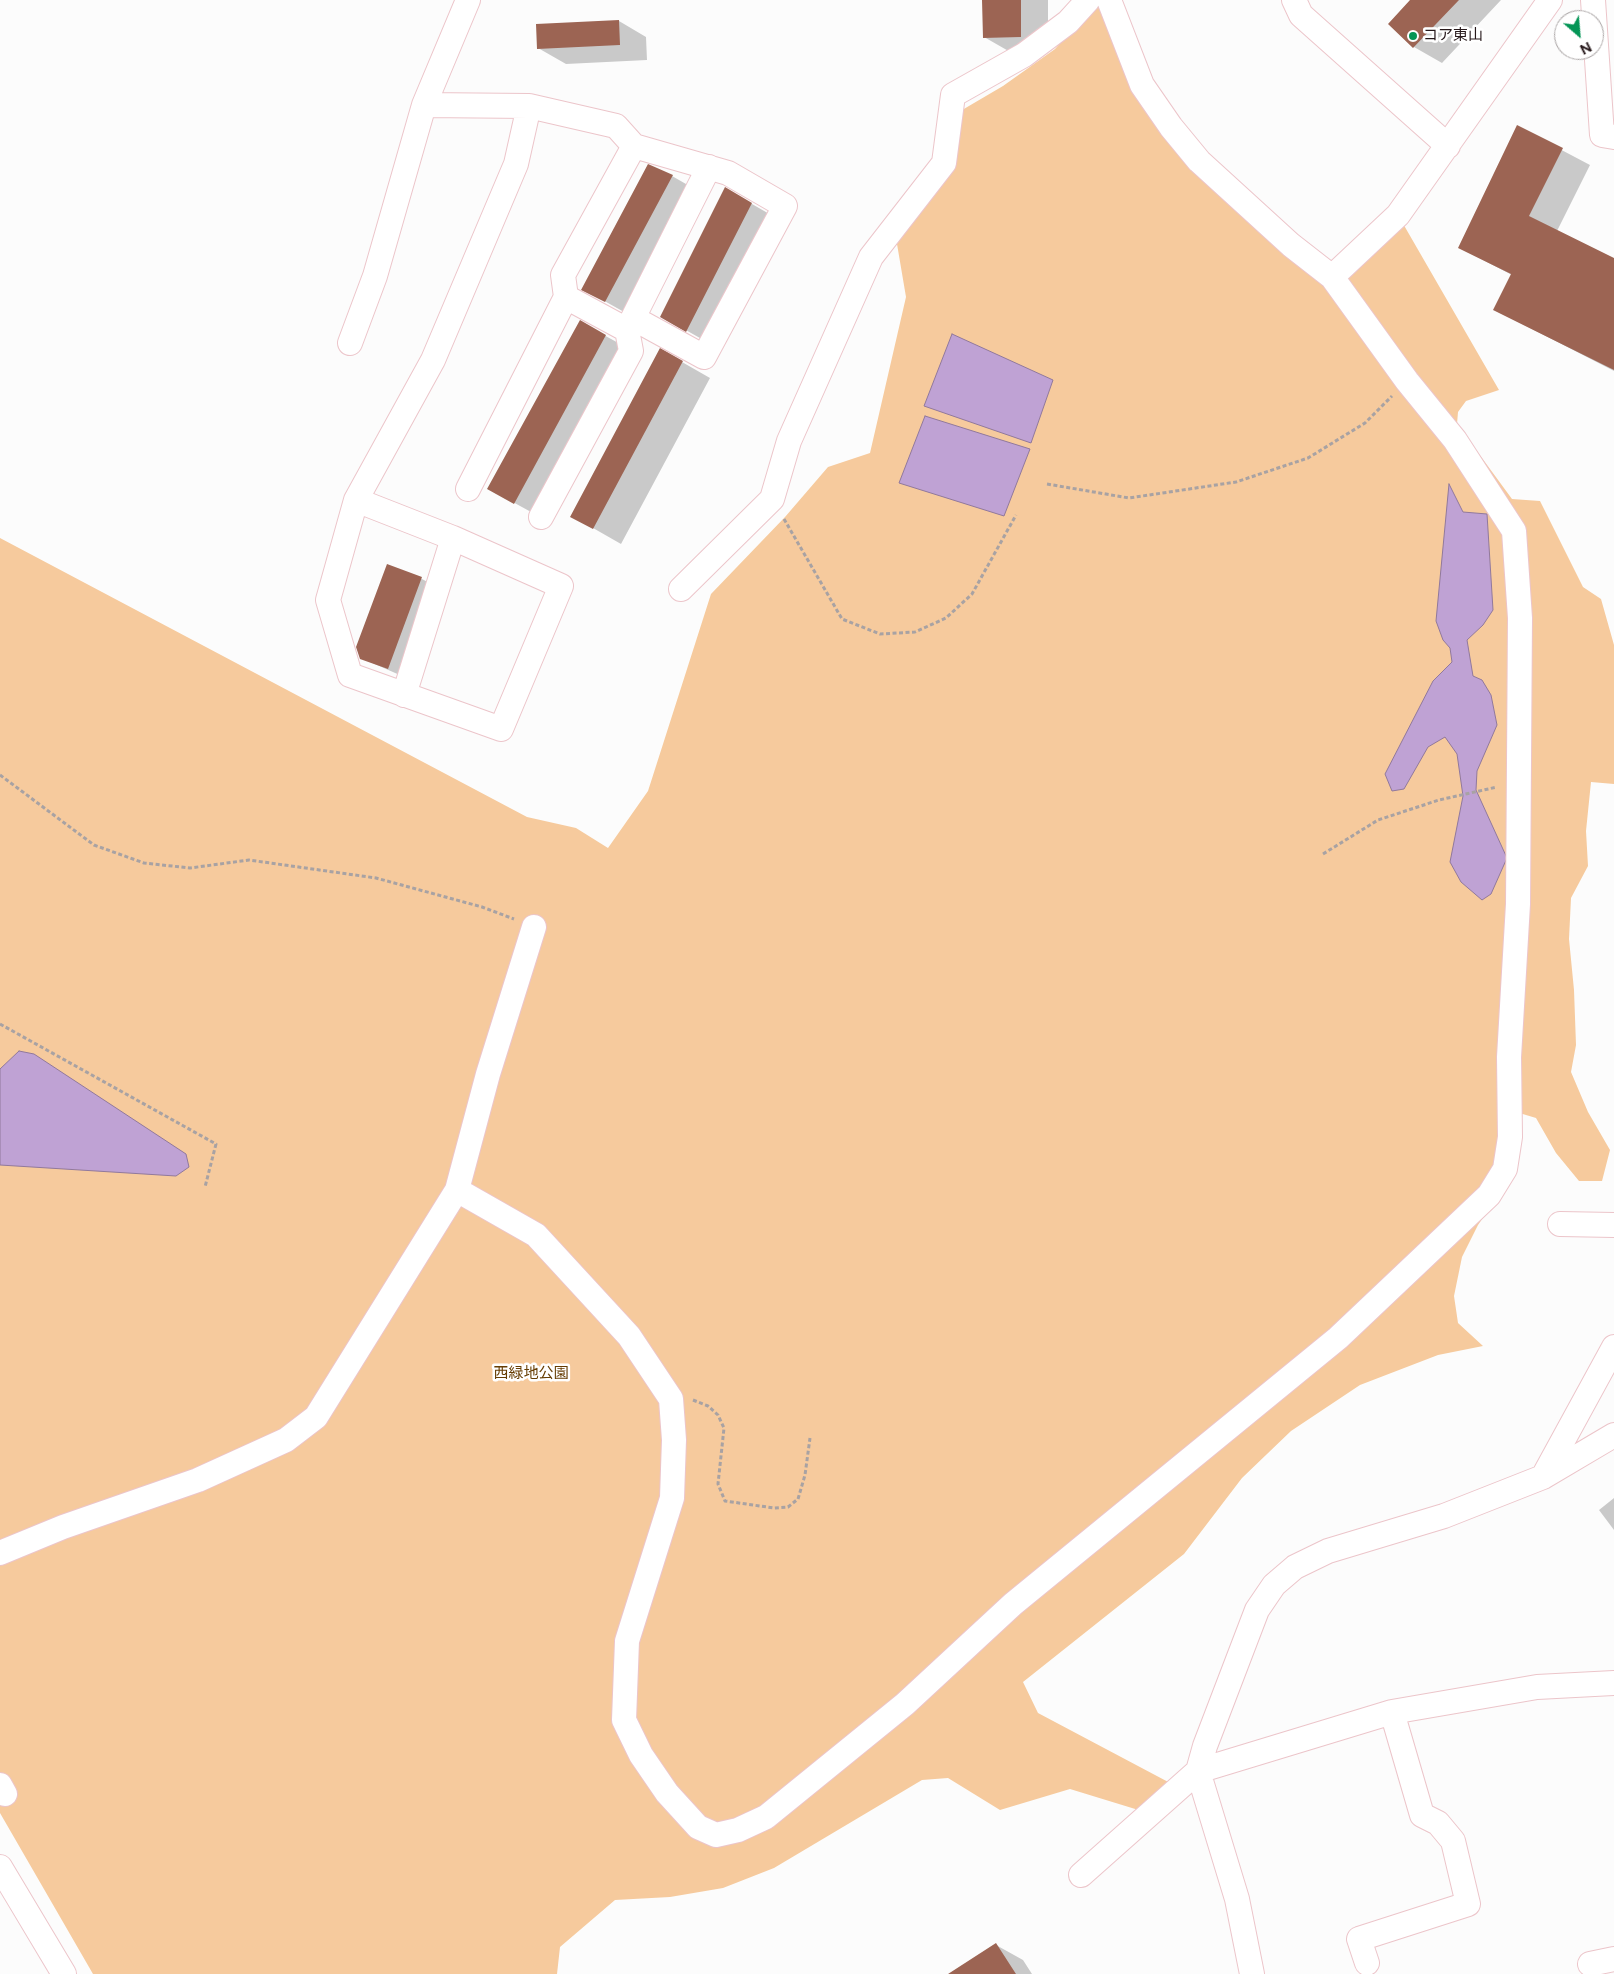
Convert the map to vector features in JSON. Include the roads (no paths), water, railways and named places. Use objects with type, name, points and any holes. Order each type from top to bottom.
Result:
[{"type":"street","points":[[350,343],[375,276],[424,105],[468,0]]},
{"type":"street","points":[[682,588],[772,499],[790,441],[872,257],[944,163],[952,95],[1024,55],[1068,22],[1088,0]]},
{"type":"street","points":[[457,1190],[536,1235],[629,1336],[671,1399],[674,1440],[672,1498],[627,1641],[624,1720],[641,1755],[667,1793],[698,1827],[716,1835],[738,1830],[766,1816],[905,1704],[1013,1604],[1338,1338],[1489,1195],[1506,1169],[1510,1137],[1509,1057],[1518,904],[1520,618],[1514,531],[1455,440],[1407,381],[1332,277],[1291,245],[1199,161],[1171,127],[1142,85],[1109,0]]},
{"type":"street","points":[[1294,0],[1300,15],[1448,146]]},
{"type":"street","points":[[1332,277],[1398,215],[1550,0]]},
{"type":"street","points":[[1593,0],[1602,135],[1614,137]]},
{"type":"street","points":[[424,105],[529,106],[616,126],[634,146],[728,173],[785,206],[704,357],[566,297]]},
{"type":"street","points":[[356,500],[453,538],[561,586],[501,729],[350,675],[328,600],[356,500],[432,360],[516,164],[529,106]]},
{"type":"street","points":[[468,489],[566,297],[563,275],[634,146]]},
{"type":"street","points":[[542,517],[631,351],[630,324],[709,167]]},
{"type":"street","points":[[404,695],[453,538]]},
{"type":"street","points":[[0,1554],[63,1527],[198,1480],[286,1440],[316,1417],[457,1190],[488,1074],[534,927]]},
{"type":"street","points":[[1560,1224],[1614,1225]]},
{"type":"street","points":[[1543,1477],[1614,1347]]},
{"type":"street","points":[[1252,1974],[1236,1898],[1198,1771],[1205,1746],[1257,1610],[1274,1586],[1295,1567],[1328,1551],[1444,1516],[1543,1477],[1614,1435]]},
{"type":"street","points":[[1081,1875],[1198,1771],[1392,1712],[1537,1687],[1614,1683]]},
{"type":"street","points":[[1368,1963],[1359,1938],[1468,1904],[1453,1841],[1438,1823],[1422,1816],[1392,1712]]},
{"type":"street","points":[[0,1867],[7,1895],[64,1974]]},
{"type":"street","points":[[1590,1964],[1614,1959]]},
{"type":"place","name":"コア東山","points":[[1413,36]]},
{"type":"park label","name":"西緑地公園","points":[[531,1374]]}]
